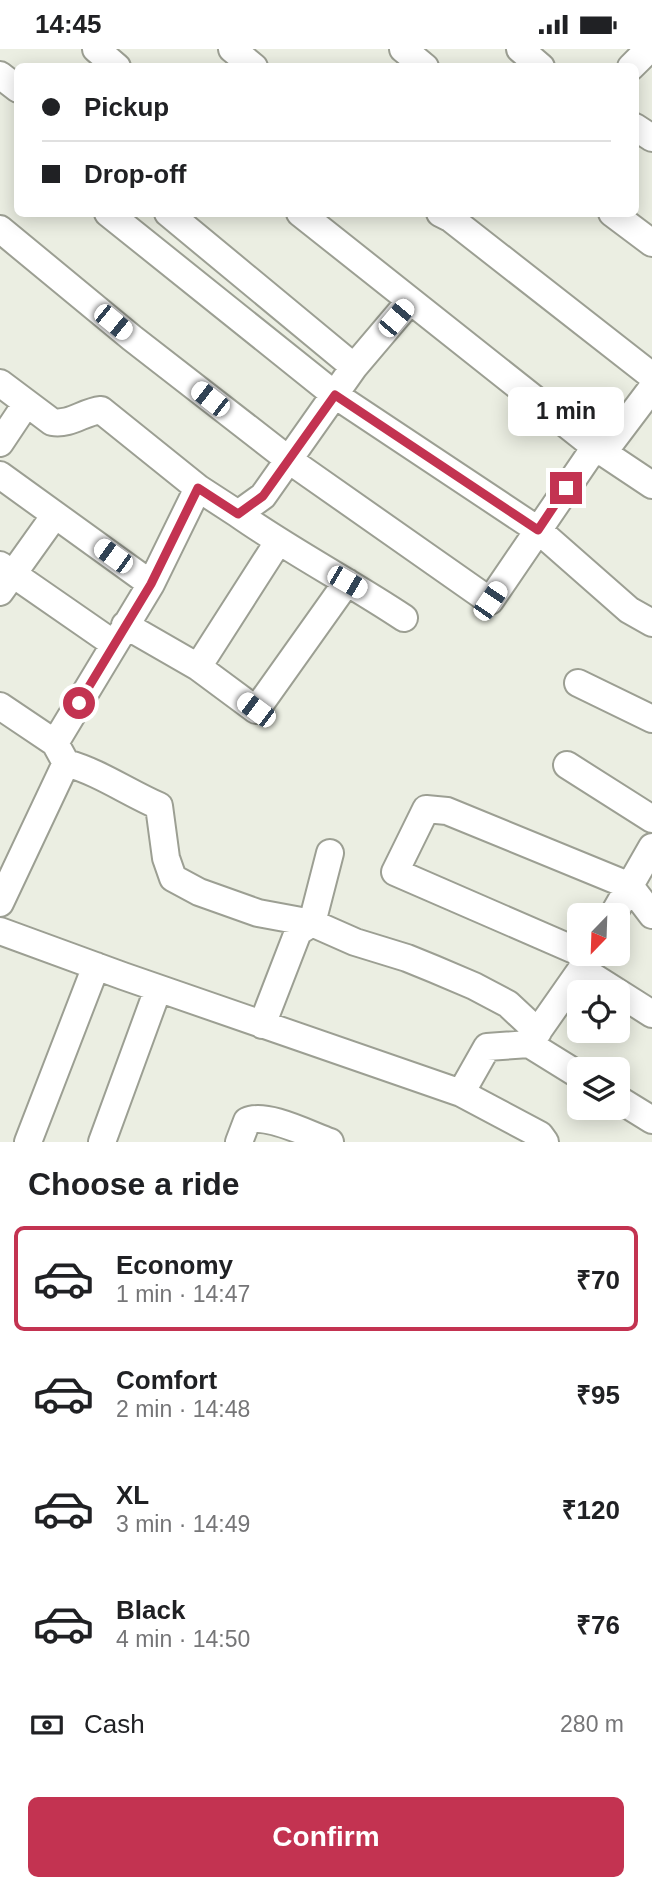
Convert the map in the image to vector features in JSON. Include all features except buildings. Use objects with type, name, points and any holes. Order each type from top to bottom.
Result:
[{"type":"street","points":[[96,49],[112,63]]},
{"type":"street","points":[[232,49],[249,63]]},
{"type":"street","points":[[402,49],[420,63]]},
{"type":"street","points":[[520,49],[536,63]]},
{"type":"street","points":[[635,63],[649,49]]},
{"type":"street","points":[[0,75],[14,86]]},
{"type":"street","points":[[112,217],[335,395],[538,530],[629,610],[652,623]]},
{"type":"street","points":[[173,217],[355,367]]},
{"type":"street","points":[[305,217],[599,450],[652,485]]},
{"type":"street","points":[[448,217],[652,376]]},
{"type":"street","points":[[617,217],[652,243]]},
{"type":"street","points":[[0,229],[132,338],[289,460],[490,601],[538,530],[599,450],[652,388]]},
{"type":"street","points":[[238,514],[263,496],[355,367],[410,301]]},
{"type":"street","points":[[0,383],[52,422],[62,423],[101,409],[198,488],[278,542],[404,618]]},
{"type":"street","points":[[0,443],[26,404]]},
{"type":"street","points":[[0,475],[151,584]]},
{"type":"street","points":[[0,904],[61,753],[120,634],[151,584],[198,488]]},
{"type":"street","points":[[55,515],[4,577],[120,634],[198,667],[256,710],[347,582]]},
{"type":"street","points":[[198,667],[278,542]]},
{"type":"street","points":[[578,683],[652,719]]},
{"type":"street","points":[[0,706],[61,753],[130,793],[159,806],[166,858],[173,878],[199,892],[258,913],[312,923],[355,942],[407,958],[474,986],[508,1004],[533,1038],[567,1065]]},
{"type":"street","points":[[568,765],[652,819]]},
{"type":"street","points":[[567,949],[396,872],[426,809],[447,811],[630,886],[652,915]]},
{"type":"street","points":[[620,903],[652,847]]},
{"type":"street","points":[[262,1025],[298,932],[312,923],[330,853]]},
{"type":"street","points":[[1,935],[461,1093],[540,1135],[545,1142]]},
{"type":"street","points":[[27,1142],[96,966]]},
{"type":"street","points":[[461,1093],[487,1047],[533,1038],[579,966]]},
{"type":"street","points":[[596,966],[652,1014]]},
{"type":"street","points":[[102,1142],[158,989]]},
{"type":"street","points":[[630,1106],[652,1120]]},
{"type":"street","points":[[239,1142],[247,1121],[255,1117],[330,1142]]},
{"type":"route","points":[[79,703],[151,584],[198,488],[238,514],[263,496],[335,395],[538,530],[566,488]]}]
